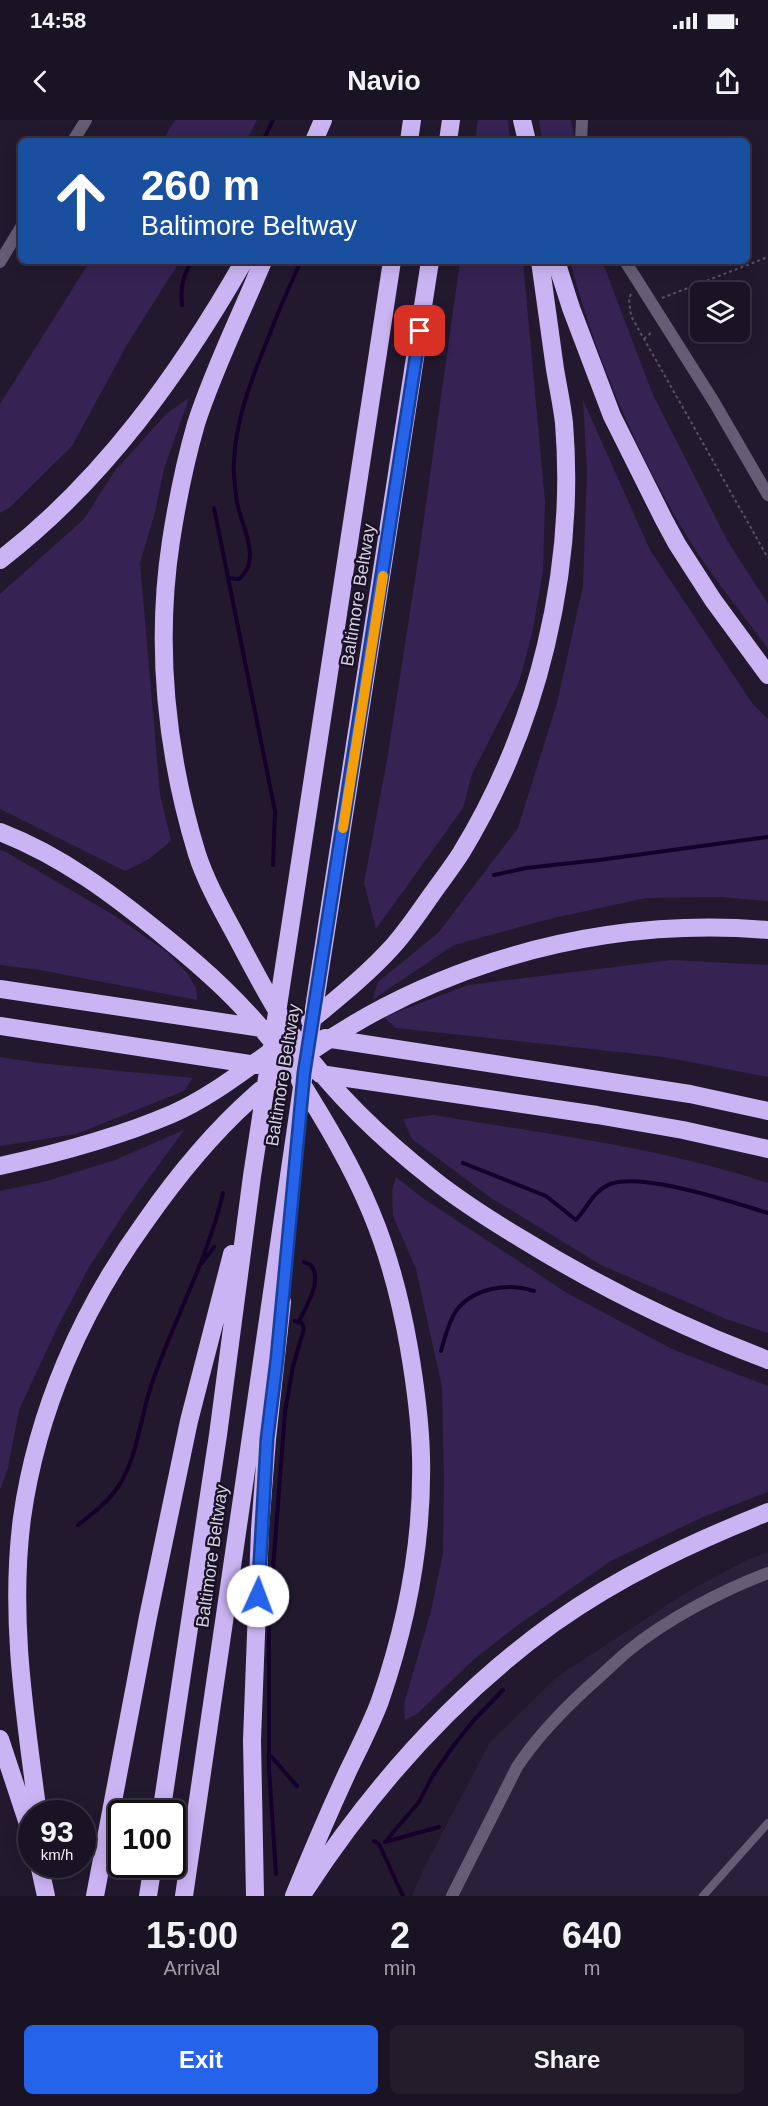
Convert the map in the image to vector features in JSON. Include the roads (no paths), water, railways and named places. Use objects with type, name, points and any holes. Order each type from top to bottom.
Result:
[{"type":"highway","points":[[409,138],[412,120]]},
{"type":"highway","points":[[448,138],[451,120]]},
{"type":"highway","points":[[522,120],[525,138]]},
{"type":"highway","points":[[0,560],[59,508],[98,469],[130,430],[201,335],[242,264]]},
{"type":"highway","points":[[262,264],[196,423],[171,542],[165,591],[164,692],[173,746],[184,804],[198,857],[219,904],[259,980],[300,1046],[338,1091],[435,1181],[483,1215],[559,1262],[665,1316],[768,1360]]},
{"type":"highway","name":"Baltimore Beltway","points":[[163,1800],[216,1447],[252,1176],[392,264]]},
{"type":"highway","name":"Baltimore Beltway","points":[[184,1896],[304,1073],[430,264]]},
{"type":"highway","points":[[0,1166],[79,1147],[124,1132],[174,1113],[225,1083],[296,1034],[368,971],[394,944],[460,854],[486,808],[510,758],[530,702],[546,646],[556,589],[563,535],[564,422],[540,264]]},
{"type":"highway","points":[[556,264],[612,416],[664,519],[708,592],[768,675]]},
{"type":"highway","points":[[0,832],[50,855],[97,884],[138,914],[210,974],[251,1014],[288,1061],[335,1138],[372,1213],[393,1275],[416,1388],[421,1456],[419,1517],[412,1575],[401,1630],[379,1702],[309,1857],[294,1896]]},
{"type":"highway","points":[[36,1800],[21,1680],[16,1610],[22,1517],[32,1468],[60,1375],[102,1285],[175,1179],[217,1132],[255,1095],[301,1059],[363,1018],[413,992],[466,970],[555,943],[647,930],[732,927],[768,930]]},
{"type":"highway","points":[[0,989],[690,1094],[768,1111]]},
{"type":"highway","points":[[0,1026],[661,1126],[768,1149]]},
{"type":"highway","points":[[255,1896],[252,1740],[260,1529],[304,1073]]},
{"type":"highway","points":[[95,1896],[148,1617],[189,1420],[252,1176]]},
{"type":"highway","points":[[301,1896],[394,1771],[473,1688],[516,1652],[555,1622],[625,1578],[687,1546],[768,1512]]},
{"type":"highway","points":[[0,1739],[20,1800]]},
{"type":"highway","points":[[42,1878],[47,1896]]},
{"type":"highway","points":[[46,1878],[47,1896]]},
{"type":"highway","points":[[148,1896],[151,1878]]},
{"type":"street","points":[[75,138],[86,120]]},
{"type":"street","points":[[581,138],[582,120]]},
{"type":"street","points":[[0,262],[18,232]]},
{"type":"street","points":[[627,264],[714,402],[768,495]]},
{"type":"street","points":[[452,1896],[517,1767],[529,1748],[573,1701],[629,1650],[658,1630],[700,1605],[768,1573]]},
{"type":"lane","points":[[703,1896],[768,1823]]},
{"type":"waterway","points":[[264,138],[273,120]]},
{"type":"waterway","points":[[182,305],[183,282],[190,264]]},
{"type":"waterway","points":[[228,578],[239,579],[246,571],[250,553],[237,502],[234,476],[235,446],[241,416],[259,360],[300,264]]},
{"type":"waterway","points":[[214,508],[275,811],[273,865]]},
{"type":"waterway","points":[[494,875],[526,868],[768,837]]},
{"type":"waterway","points":[[463,1163],[546,1196],[576,1220],[601,1189],[620,1182],[661,1184],[686,1189],[768,1213]]},
{"type":"waterway","points":[[78,1525],[109,1498],[125,1475],[152,1383],[209,1242],[223,1193]]},
{"type":"waterway","points":[[202,1263],[214,1247]]},
{"type":"waterway","points":[[299,1322],[312,1294],[315,1279],[311,1265],[304,1262]]},
{"type":"waterway","points":[[441,1351],[453,1316],[463,1303],[472,1297],[481,1292],[502,1287],[534,1291]]},
{"type":"waterway","points":[[276,1874],[269,1768],[269,1621],[285,1412],[293,1366],[304,1329],[302,1323],[295,1321]]},
{"type":"waterway","points":[[385,1842],[419,1802],[433,1775],[454,1745],[503,1690]]},
{"type":"waterway","points":[[270,1755],[297,1786]]},
{"type":"waterway","points":[[385,1842],[439,1827]]},
{"type":"waterway","points":[[374,1841],[379,1844],[403,1896]]}]
